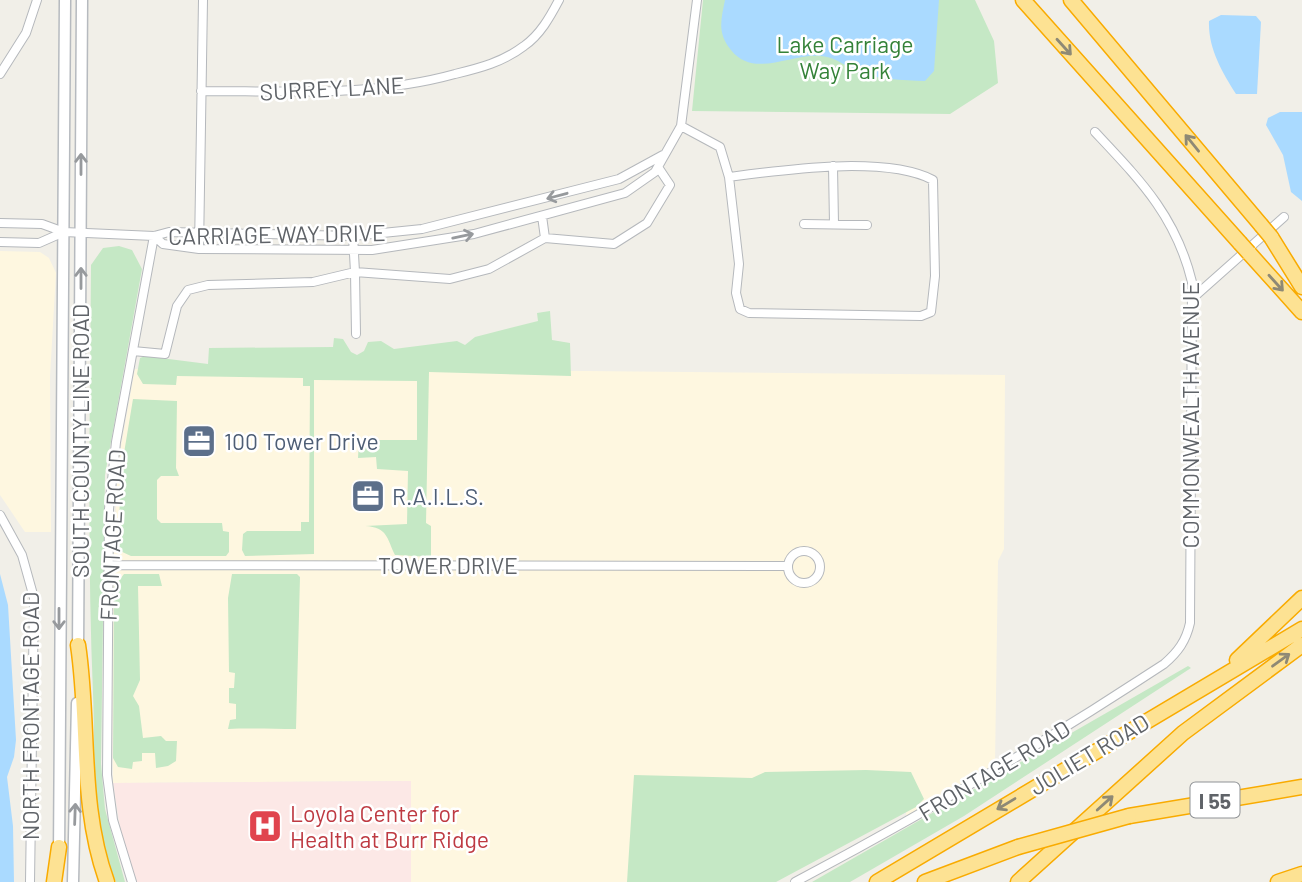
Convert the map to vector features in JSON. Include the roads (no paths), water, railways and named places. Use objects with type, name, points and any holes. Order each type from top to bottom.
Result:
[{"type":"highway","points":[[1023,0],[1302,312]]},
{"type":"highway","points":[[1071,0],[1136,73],[1302,273]]},
{"type":"highway","points":[[1266,231],[1302,286]]},
{"type":"highway","points":[[1224,673],[1302,598]]},
{"type":"highway","name":"JOLIET ROAD","points":[[877,882],[1302,629]]},
{"type":"highway","points":[[78,645],[84,686],[86,785],[94,838],[107,882]]},
{"type":"highway","name":"JOLIET ROAD","points":[[1018,882],[1183,733],[1302,645]]},
{"type":"highway","name":"I 55","points":[[925,882],[1018,847],[1129,816],[1302,787]]},
{"type":"highway","points":[[57,882],[59,847]]},
{"type":"highway","points":[[1278,882],[1302,874]]},
{"type":"main road","name":"SOUTH COUNTY LINE ROAD","points":[[59,847],[65,0]]},
{"type":"main road","name":"SOUTH COUNTY LINE ROAD","points":[[73,882],[78,645],[82,0]]},
{"type":"street","points":[[0,74],[26,33],[37,0]]},
{"type":"street","points":[[199,249],[203,0]]},
{"type":"street","name":"SURREY LANE","points":[[201,91],[358,91],[433,80],[495,63],[509,56],[539,32],[559,0]]},
{"type":"street","name":"CARRIAGE WAY DRIVE","points":[[154,236],[163,244],[199,249],[354,250],[425,243],[593,203],[636,188],[658,167],[681,126],[697,0]]},
{"type":"street","points":[[681,126],[720,147],[729,177],[739,264],[736,293],[740,309],[749,313],[921,316],[931,312],[935,276],[933,180],[922,174],[834,166],[808,166],[729,177]]},
{"type":"street","name":"COMMONWEALTH AVENUE","points":[[1096,132],[1166,214],[1188,264],[1194,297],[1190,623],[1183,644]]},
{"type":"street","name":"CARRIAGE WAY DRIVE","points":[[154,236],[169,232],[353,236],[422,229],[619,179],[665,153]]},
{"type":"street","points":[[834,166],[834,224]]},
{"type":"street","points":[[134,351],[165,354],[177,306],[188,290],[208,285],[313,282],[355,272],[450,279],[489,269],[545,238],[614,244],[647,223],[670,185],[658,167]]},
{"type":"street","points":[[588,188],[593,203]]},
{"type":"street","points":[[542,216],[545,238]]},
{"type":"street","points":[[1194,297],[1284,217]]},
{"type":"street","points":[[0,223],[42,224],[64,232],[154,236]]},
{"type":"street","points":[[804,224],[867,225]]},
{"type":"street","points":[[422,229],[425,243]]},
{"type":"street","points":[[0,242],[39,243],[64,232]]},
{"type":"street","name":"FRONTAGE ROAD","points":[[132,882],[116,831],[107,775],[108,565],[113,468],[154,236]]},
{"type":"street","points":[[353,236],[356,334]]},
{"type":"street","name":"NORTH FRONTAGE ROAD","points":[[0,515],[22,555],[34,598],[30,882]]},
{"type":"street","name":"TOWER DRIVE","points":[[801,551],[815,556],[820,566],[813,579],[803,582],[790,575],[788,566],[792,556],[801,551]]},
{"type":"street","name":"TOWER DRIVE","points":[[108,565],[788,566]]},
{"type":"street","name":"FRONTAGE ROAD","points":[[795,882],[892,831],[1067,728],[1164,664],[1183,644]]},
{"type":"water","points":[[725,0],[939,0],[934,71],[925,81],[864,74],[827,57],[752,63],[741,59],[731,50],[724,38],[721,20]]},
{"type":"water","points":[[1221,15],[1256,16],[1261,22],[1257,94],[1236,94],[1217,59],[1211,41],[1209,21]]},
{"type":"water","points":[[1280,112],[1302,112],[1302,201],[1291,192],[1283,155],[1266,125],[1268,118]]},
{"type":"water","points":[[0,574],[8,605],[16,740],[7,777],[13,826],[14,882],[0,882]]},
{"type":"place","name":"100 Tower Drive","points":[[199,441]]},
{"type":"place","name":"R.A.I.L.S.","points":[[368,496]]},
{"type":"place","name":"Loyola Center for Health at Burr Ridge","points":[[265,826]]},
{"type":"park label","name":"Lake Carriage Way Park","points":[[845,57]]}]
